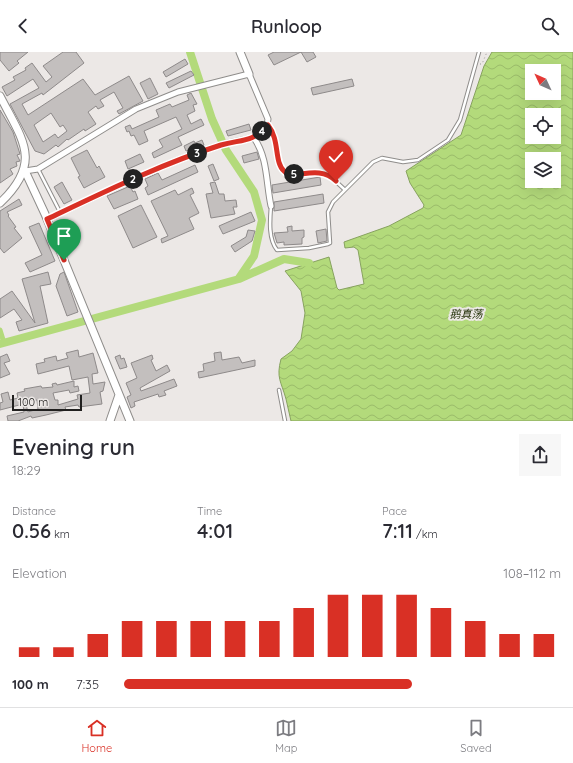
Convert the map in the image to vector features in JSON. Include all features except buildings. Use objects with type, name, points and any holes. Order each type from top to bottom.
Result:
[{"type":"main road","points":[[240,52],[249,74]]},
{"type":"main road","points":[[0,96],[25,148],[26,158],[25,171],[20,182],[0,203]]},
{"type":"main road","points":[[25,171],[47,219],[130,421]]},
{"type":"main road","points":[[110,421],[119,395]]},
{"type":"street","points":[[25,171],[38,169],[136,109],[178,92],[249,74],[265,111],[268,125],[254,138],[230,142],[151,170],[47,219]]},
{"type":"street","points":[[254,138],[260,147],[265,164],[271,206]]},
{"type":"lane","points":[[271,206],[270,222],[274,246],[277,250],[309,248],[330,243],[328,212],[332,202],[373,162],[382,158],[402,162],[418,160],[448,140],[460,120],[478,52]]},
{"type":"lane","points":[[268,125],[274,133],[280,167],[284,172],[289,175],[320,172],[330,176],[344,190]]},
{"type":"lane","points":[[38,169],[61,213]]},
{"type":"lane","points":[[279,390],[285,421]]},
{"type":"path","points":[[476,64],[482,64],[487,52]]},
{"type":"water","name":"鹅真荡","points":[[492,52],[573,52],[573,421],[291,421],[279,371],[281,359],[292,351],[301,339],[305,313],[301,291],[285,271],[329,257],[337,288],[339,290],[364,284],[358,250],[354,247],[345,248],[344,242],[389,226],[423,208],[424,205],[410,183],[406,171],[461,135],[484,66]]},
{"type":"waterway","points":[[190,52],[212,119],[226,150],[254,192],[262,220],[254,256],[239,278]]},
{"type":"waterway","points":[[0,344],[239,279],[284,259],[309,263]]},
{"type":"waterway","points":[[0,330],[4,343]]},
{"type":"route","points":[[64,260],[47,219],[151,170],[230,142],[254,138],[268,125],[274,133],[280,167],[284,172],[289,175],[320,172],[330,176],[336,181]]}]
